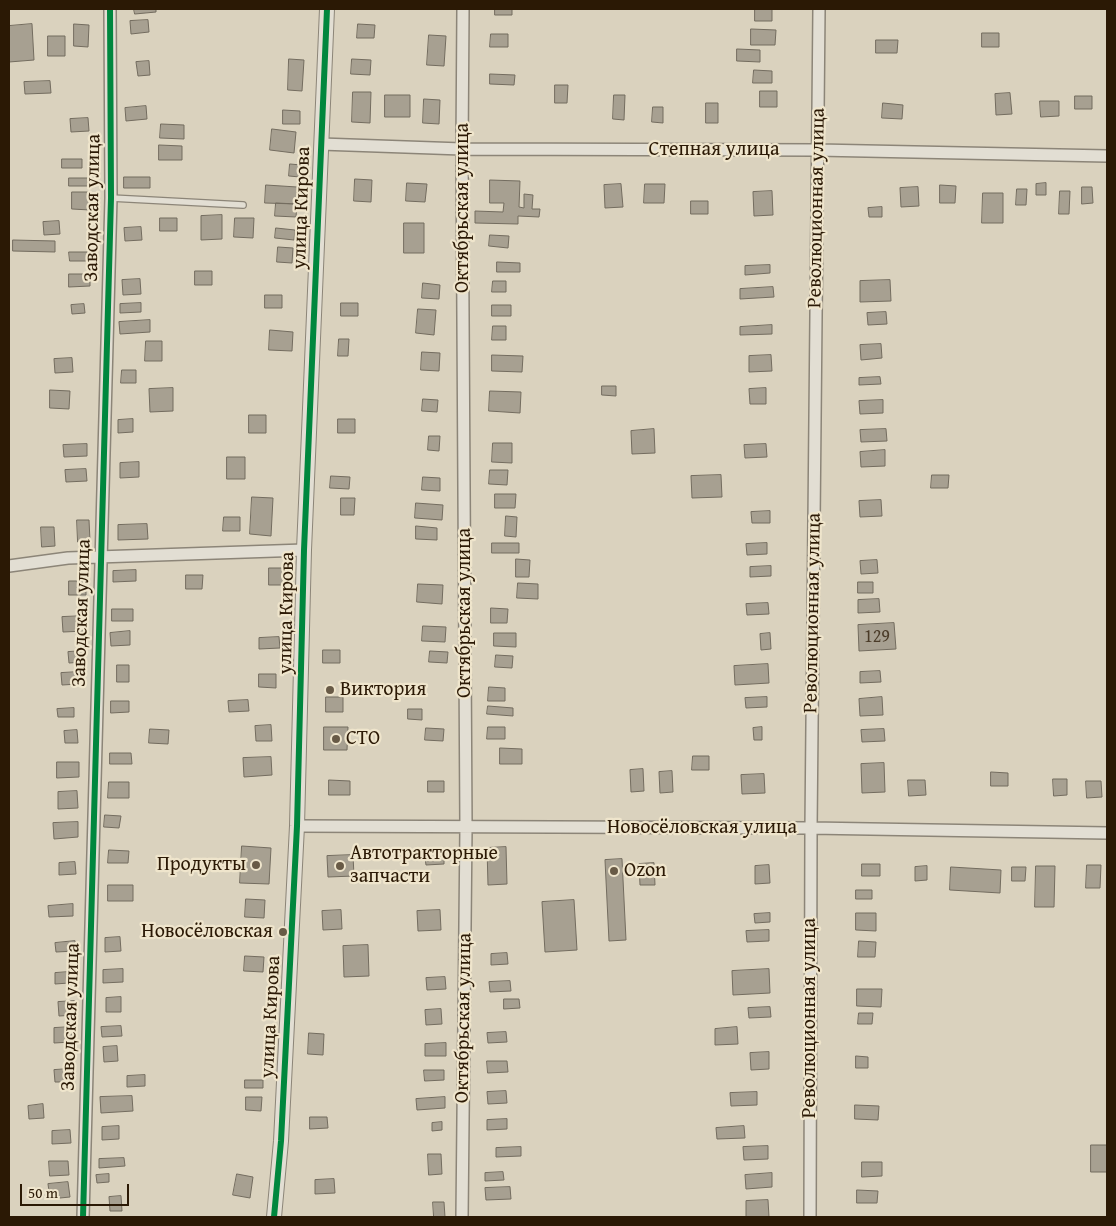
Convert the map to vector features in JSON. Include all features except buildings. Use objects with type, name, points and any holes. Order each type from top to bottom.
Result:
[{"type":"street","name":"Заводская улица","points":[[82,1217],[111,198],[110,9]]},
{"type":"street","name":"улица Кирова","points":[[274,1217],[281,1141],[297,826],[304,550],[327,9]]},
{"type":"street","name":"Октябрьская улица","points":[[462,1217],[466,827],[462,149],[463,9]]},
{"type":"street","name":"Революционная улица","points":[[810,1217],[811,828],[819,9]]},
{"type":"street","name":"Степная улица","points":[[321,144],[462,149],[818,150],[1107,156]]},
{"type":"street","points":[[9,566],[68,558],[304,550]]},
{"type":"street","name":"Новосёловская улица","points":[[297,826],[811,828],[1107,833]]},
{"type":"lane","points":[[111,198],[243,204]]},
{"type":"cycle path","points":[[83,1217],[111,198],[110,9]]},
{"type":"cycle path","points":[[274,1217],[281,1141],[297,826],[304,550],[327,9]]},
{"type":"place","name":"Виктория","points":[[330,690]]},
{"type":"place","name":"СТО","points":[[336,739]]},
{"type":"place","name":"Продукты","points":[[256,865]]},
{"type":"place","name":"Автотракторные запчасти","points":[[340,866]]},
{"type":"place","name":"Ozon","points":[[614,871]]},
{"type":"place","name":"Новосёловская","points":[[283,932]]}]
